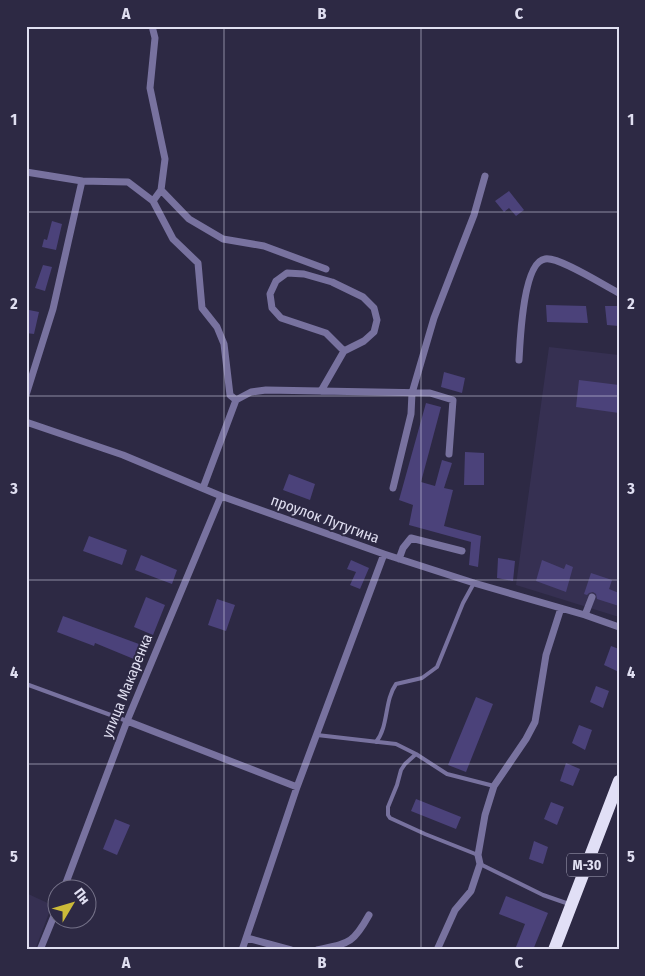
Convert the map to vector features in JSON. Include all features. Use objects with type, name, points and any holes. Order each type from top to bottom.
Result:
[{"type":"highway","name":"М-30","points":[[554,950],[619,781]]},
{"type":"street","points":[[152,26],[156,38],[150,88],[165,159],[161,190],[153,201]]},
{"type":"street","points":[[26,172],[82,181],[128,182],[153,201],[172,239],[198,263],[202,308],[216,327],[224,344],[230,395],[236,400]]},
{"type":"street","points":[[393,488],[411,414],[412,393],[434,318],[474,215],[485,176]]},
{"type":"street","points":[[26,395],[53,309],[82,181]]},
{"type":"street","points":[[161,190],[189,219],[223,239],[264,246],[326,269]]},
{"type":"street","points":[[519,360],[522,311],[530,277],[538,262],[545,258],[558,260],[619,293]]},
{"type":"street","points":[[321,391],[344,351],[364,341],[374,332],[377,320],[374,308],[363,297],[340,286],[304,274],[287,273],[276,282],[270,294],[272,308],[281,318],[326,333],[344,351]]},
{"type":"street","points":[[203,488],[236,400],[251,392],[266,390],[430,393],[453,400],[449,454]]},
{"type":"street","name":"проулок Лутугина","points":[[26,422],[122,455],[221,496],[384,554],[474,583],[585,614],[619,626]]},
{"type":"street","name":"улица Макаренка","points":[[68,878],[127,721],[221,496]]},
{"type":"street","points":[[399,559],[403,548],[411,538],[462,551]]},
{"type":"street","points":[[242,950],[297,787],[384,554]]},
{"type":"street","points":[[585,614],[592,597]]},
{"type":"street","points":[[437,950],[455,910],[471,890],[480,864],[478,855],[485,815],[494,786],[526,739],[535,722],[546,655],[561,608]]},
{"type":"street","points":[[127,721],[297,787]]},
{"type":"street","points":[[317,950],[348,942],[359,933],[369,915]]},
{"type":"street","points":[[40,950],[49,928]]},
{"type":"street","points":[[247,938],[291,950]]},
{"type":"lane","points":[[376,742],[382,735],[391,691],[396,684],[422,678],[437,667],[463,603],[474,583]]},
{"type":"lane","points":[[26,684],[127,721]]},
{"type":"lane","points":[[317,735],[346,737],[364,742],[396,744],[448,774],[494,786]]},
{"type":"lane","points":[[416,754],[401,770],[388,807],[388,816],[425,834],[478,855]]},
{"type":"lane","points":[[480,864],[543,895],[572,905]]},
{"type":"shaded area","points":[[549,347],[619,355],[619,617],[516,585]]},
{"type":"shaded area","points":[[26,893],[48,903],[48,916],[35,950],[26,950]]},
{"type":"building","points":[[509,191],[524,210],[516,216],[509,208],[504,212],[495,201]]},
{"type":"building","points":[[52,221],[62,224],[56,250],[42,247],[44,239],[47,240]]},
{"type":"building","points":[[43,265],[52,267],[45,291],[35,288]]},
{"type":"building","points":[[546,305],[586,306],[588,323],[547,322]]},
{"type":"building","points":[[605,306],[619,306],[619,326],[607,325]]},
{"type":"building","points":[[29,310],[39,312],[34,334],[26,333]]},
{"type":"building","points":[[444,372],[465,378],[462,393],[441,387]]},
{"type":"building","points":[[579,380],[619,385],[619,413],[576,407]]},
{"type":"building","points":[[426,403],[441,407],[421,482],[435,486],[442,460],[452,463],[444,488],[453,490],[444,526],[481,536],[478,567],[469,565],[471,542],[409,525],[413,505],[399,500]]},
{"type":"building","points":[[465,452],[484,453],[484,485],[464,485]]},
{"type":"building","points":[[289,474],[315,484],[310,500],[283,490]]},
{"type":"building","points":[[89,536],[127,550],[122,565],[83,551]]},
{"type":"building","points":[[141,555],[177,570],[172,584],[135,570]]},
{"type":"building","points":[[498,558],[515,561],[513,581],[497,578]]},
{"type":"building","points":[[351,560],[369,568],[360,589],[350,585],[356,572],[347,569]]},
{"type":"building","points":[[542,560],[564,569],[566,564],[573,567],[566,592],[536,581]]},
{"type":"building","points":[[591,573],[612,580],[609,589],[619,593],[619,606],[597,599],[596,594],[593,592],[587,595],[584,594]]},
{"type":"building","points":[[146,597],[165,605],[153,635],[134,627]]},
{"type":"building","points":[[217,599],[235,605],[226,631],[208,625]]},
{"type":"building","points":[[63,616],[147,647],[141,662],[95,643],[94,646],[57,632]]},
{"type":"building","points":[[611,646],[619,649],[619,672],[604,665]]},
{"type":"building","points":[[596,686],[609,691],[603,708],[590,702]]},
{"type":"building","points":[[476,697],[493,704],[466,772],[448,765]]},
{"type":"building","points":[[579,725],[592,730],[585,750],[572,743]]},
{"type":"building","points":[[566,763],[580,769],[573,786],[560,781]]},
{"type":"building","points":[[416,799],[461,817],[456,829],[411,811]]},
{"type":"building","points":[[551,802],[564,807],[557,825],[544,819]]},
{"type":"building","points":[[115,819],[130,825],[117,855],[103,849]]},
{"type":"building","points":[[534,841],[548,847],[543,864],[529,859]]},
{"type":"building","points":[[506,896],[548,913],[533,950],[522,950],[516,947],[525,924],[499,914]]}]
